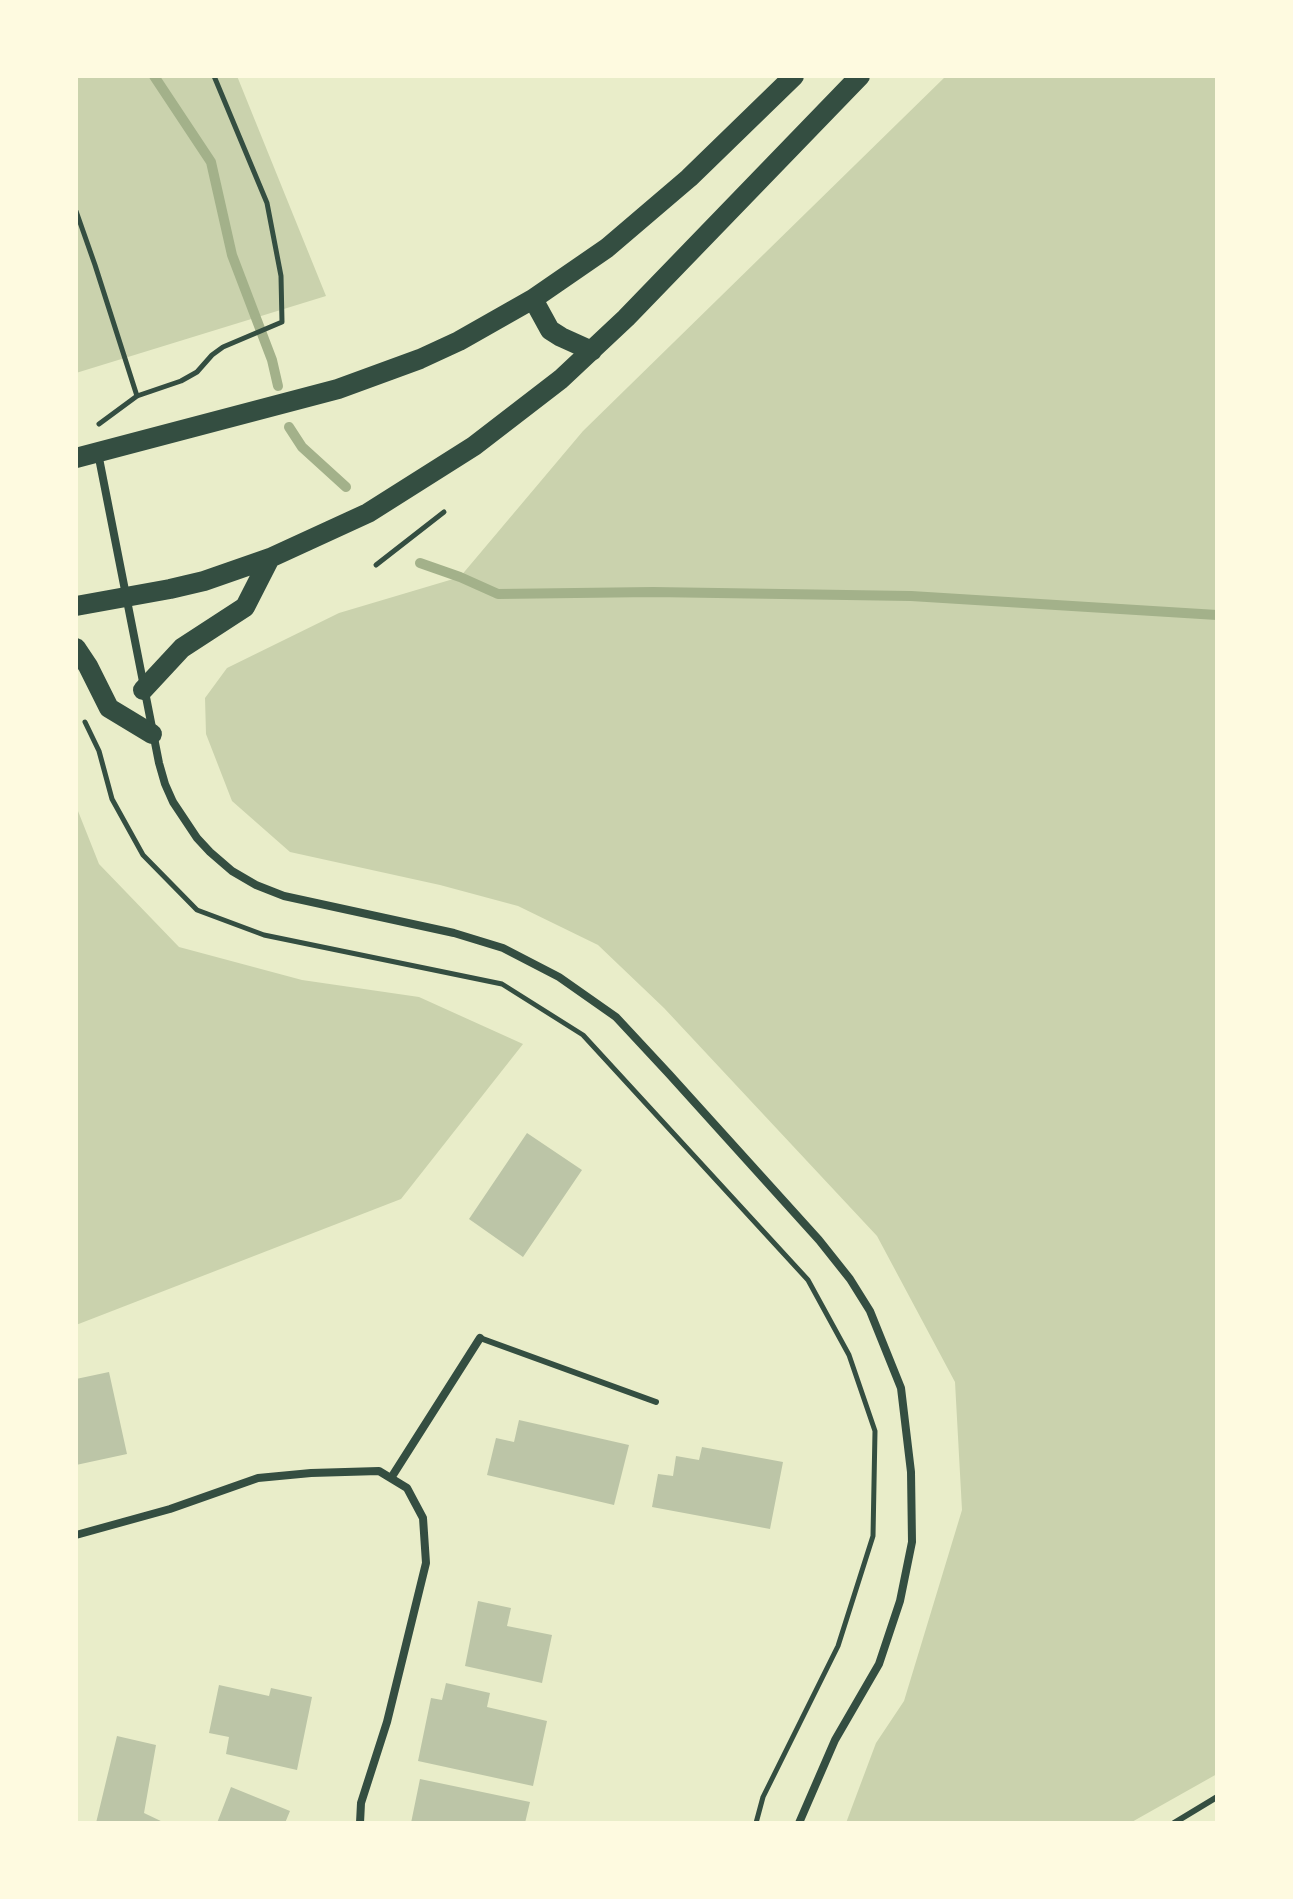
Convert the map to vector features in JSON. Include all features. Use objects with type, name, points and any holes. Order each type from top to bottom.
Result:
[{"type":"main road","points":[[76,458],[372,378],[459,341],[533,299],[607,248],[689,178],[794,76]]},
{"type":"main road","points":[[76,606],[204,581],[270,558],[368,513],[474,446],[592,351],[860,76]]},
{"type":"main road","points":[[533,299],[550,330],[592,351]]},
{"type":"main road","points":[[143,690],[182,648],[245,607],[270,558]]},
{"type":"main road","points":[[76,648],[109,708],[152,734]]},
{"type":"street","points":[[98,452],[152,734],[165,784],[178,811],[197,838],[232,871],[256,885],[284,896],[454,933],[503,948],[559,977],[616,1017],[819,1240],[850,1279],[870,1311],[901,1388],[911,1472],[912,1542],[900,1601],[879,1664],[835,1740],[799,1823]]},
{"type":"street","points":[[391,1478],[480,1338]]},
{"type":"street","points":[[76,1535],[170,1509],[258,1478],[353,1470],[379,1471],[407,1488],[423,1518],[426,1563],[387,1722],[361,1803],[360,1823]]},
{"type":"lane","points":[[480,1338],[656,1402]]},
{"type":"lane","points":[[1174,1823],[1217,1797]]},
{"type":"path","points":[[76,211],[137,396],[181,381],[197,372],[223,347],[282,322],[281,276],[267,203],[214,76]]},
{"type":"path","points":[[376,565],[444,512]]},
{"type":"path","points":[[82,715],[99,751],[112,799],[143,855],[197,910],[264,935],[502,984],[583,1035],[808,1280],[849,1355],[875,1431],[873,1536],[838,1646],[763,1797],[756,1823]]},
{"type":"green space","points":[[76,76],[237,76],[326,296],[76,373]]},
{"type":"green space","points":[[946,76],[1217,76],[1217,1774],[1130,1823],[846,1823],[876,1743],[904,1701],[962,1510],[955,1382],[877,1236],[664,1008],[598,945],[518,906],[440,885],[290,852],[232,801],[206,734],[205,698],[227,668],[339,613],[460,577],[583,431]]},
{"type":"green space","points":[[76,806],[99,864],[179,947],[302,980],[419,997],[523,1044],[401,1199],[76,1325]]},
{"type":"building","points":[[527,1133],[582,1170],[523,1257],[469,1219]]},
{"type":"building","points":[[109,1372],[127,1454],[76,1465],[76,1379]]},
{"type":"building","points":[[519,1420],[629,1445],[614,1505],[487,1475],[496,1438],[514,1442]]},
{"type":"building","points":[[702,1447],[783,1462],[770,1529],[652,1507],[658,1474],[673,1476],[676,1456],[699,1460]]},
{"type":"building","points":[[478,1601],[511,1608],[507,1626],[552,1635],[542,1683],[465,1666]]},
{"type":"building","points":[[446,1683],[490,1693],[487,1707],[547,1721],[533,1786],[418,1761],[431,1698],[442,1700]]},
{"type":"building","points":[[219,1685],[269,1696],[271,1688],[312,1697],[297,1770],[226,1754],[229,1737],[209,1733]]},
{"type":"building","points":[[117,1736],[156,1745],[144,1813],[165,1823],[96,1823]]},
{"type":"building","points":[[420,1779],[530,1802],[525,1823],[411,1823]]},
{"type":"building","points":[[231,1787],[290,1811],[285,1823],[217,1823]]},
{"type":"waterway","points":[[154,76],[211,162],[232,255],[272,360],[278,386]]},
{"type":"waterway","points":[[289,427],[302,447],[346,487]]},
{"type":"waterway","points":[[420,563],[498,594],[653,592],[911,596],[1217,615]]}]
